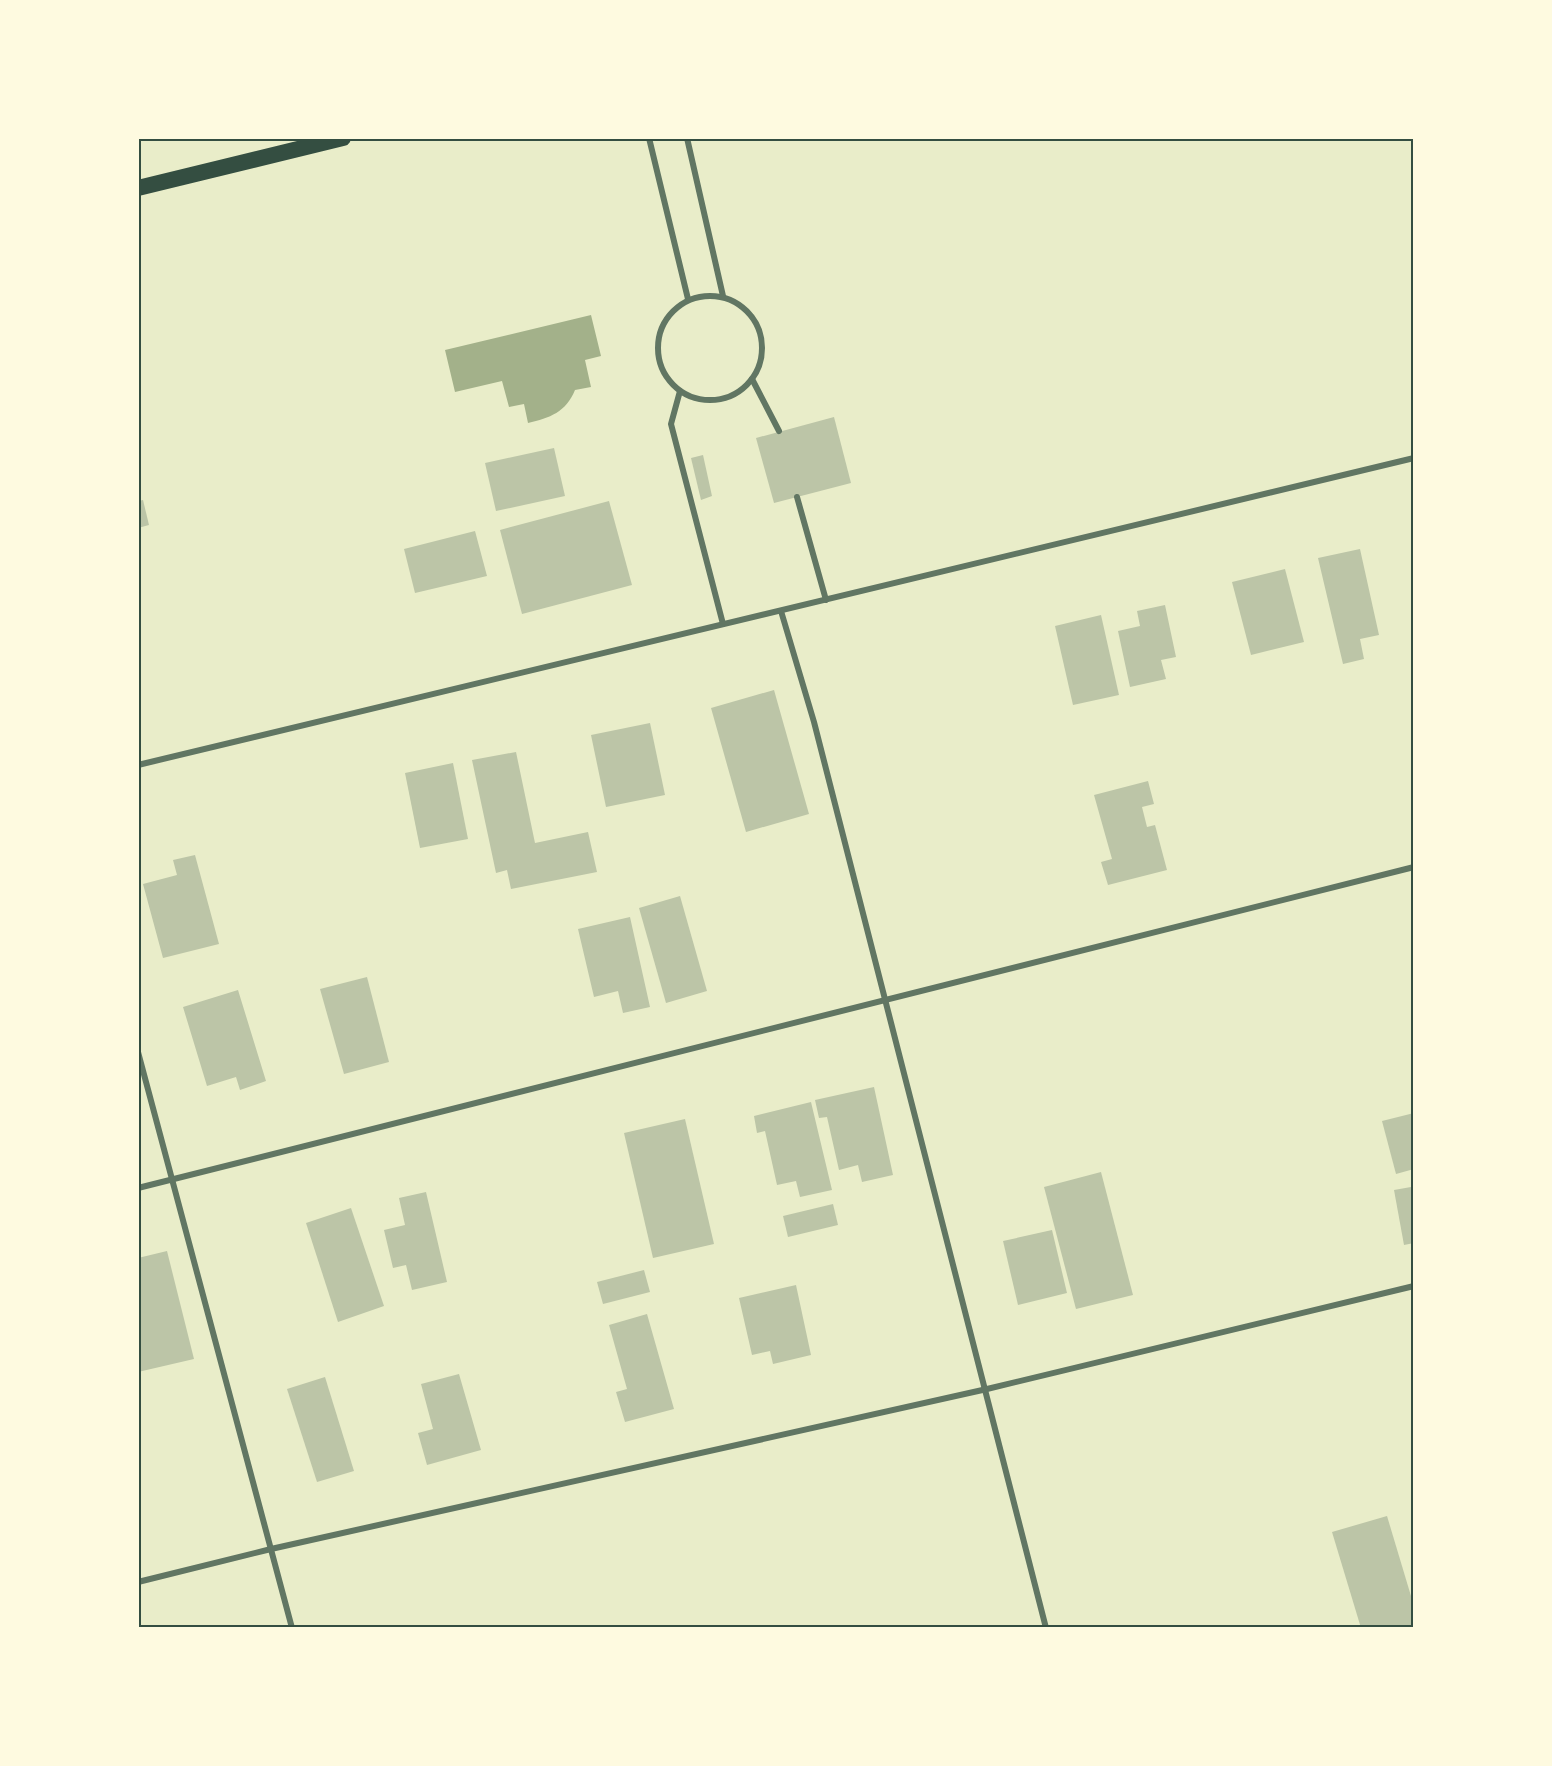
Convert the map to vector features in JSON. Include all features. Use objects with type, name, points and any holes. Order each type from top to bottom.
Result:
[{"type":"highway","points":[[138,188],[343,138]]},
{"type":"street","points":[[649,138],[688,300]]},
{"type":"street","points":[[687,138],[723,296]]},
{"type":"street","points":[[706,295],[723,296],[739,303],[752,315],[760,330],[763,347],[761,364],[752,379],[740,392],[726,398],[694,398],[680,391],[669,381],[661,367],[659,336],[664,322],[674,309],[688,300],[706,295]]},
{"type":"street","points":[[752,379],[779,431]]},
{"type":"street","points":[[680,391],[670,424],[723,624]]},
{"type":"street","points":[[138,765],[1414,458]]},
{"type":"street","points":[[797,497],[826,600]]},
{"type":"street","points":[[781,610],[814,722],[883,1000],[987,1389],[1046,1628]]},
{"type":"street","points":[[138,1188],[1414,867]]},
{"type":"street","points":[[138,1052],[292,1628]]},
{"type":"street","points":[[138,1582],[271,1549],[987,1389],[1414,1286]]},
{"type":"shaded area","points":[[591,315],[601,356],[585,360],[591,387],[575,390],[567,404],[556,413],[528,423],[524,404],[509,407],[502,381],[455,392],[445,350]]},
{"type":"building","points":[[834,417],[851,483],[774,503],[756,438]]},
{"type":"building","points":[[554,448],[565,496],[496,511],[485,463]]},
{"type":"building","points":[[703,455],[712,496],[701,500],[691,458]]},
{"type":"building","points":[[143,500],[149,525],[138,528],[138,501]]},
{"type":"building","points":[[609,501],[632,585],[522,614],[500,530]]},
{"type":"building","points":[[475,531],[487,576],[415,593],[404,549]]},
{"type":"building","points":[[1360,549],[1379,635],[1360,639],[1364,659],[1343,664],[1318,558]]},
{"type":"building","points":[[1285,569],[1304,642],[1251,655],[1232,582]]},
{"type":"building","points":[[1165,605],[1176,657],[1161,660],[1166,679],[1130,687],[1118,631],[1140,626],[1137,611]]},
{"type":"building","points":[[1101,615],[1119,695],[1073,705],[1055,626]]},
{"type":"building","points":[[774,690],[809,814],[746,832],[711,708]]},
{"type":"building","points":[[650,723],[665,795],[606,807],[591,735]]},
{"type":"building","points":[[516,752],[535,843],[588,832],[597,872],[511,889],[507,870],[496,873],[472,760]]},
{"type":"building","points":[[453,763],[468,839],[420,848],[405,773]]},
{"type":"building","points":[[1148,781],[1154,804],[1142,807],[1147,827],[1155,825],[1167,870],[1108,885],[1101,862],[1112,859],[1094,795]]},
{"type":"building","points":[[195,855],[219,944],[163,958],[143,884],[177,875],[173,860]]},
{"type":"building","points":[[680,896],[707,991],[666,1003],[639,908]]},
{"type":"building","points":[[630,917],[650,1007],[623,1013],[618,991],[594,997],[578,929]]},
{"type":"building","points":[[367,977],[389,1062],[344,1074],[320,989]]},
{"type":"building","points":[[238,990],[266,1081],[240,1090],[236,1077],[207,1086],[183,1007]]},
{"type":"building","points":[[874,1087],[893,1175],[862,1182],[858,1165],[839,1170],[827,1117],[819,1118],[815,1100]]},
{"type":"building","points":[[811,1102],[832,1190],[800,1197],[796,1181],[777,1185],[765,1131],[757,1133],[754,1116]]},
{"type":"building","points":[[1414,1113],[1414,1169],[1396,1174],[1382,1121]]},
{"type":"building","points":[[685,1119],[714,1244],[653,1258],[624,1133]]},
{"type":"building","points":[[1101,1172],[1133,1295],[1076,1309],[1044,1187]]},
{"type":"building","points":[[1411,1187],[1414,1199],[1414,1243],[1404,1245],[1394,1190]]},
{"type":"building","points":[[426,1192],[447,1282],[412,1290],[406,1265],[393,1268],[384,1230],[405,1225],[399,1198]]},
{"type":"building","points":[[833,1204],[838,1225],[788,1237],[783,1216]]},
{"type":"building","points":[[351,1208],[384,1306],[338,1322],[306,1223]]},
{"type":"building","points":[[1052,1230],[1067,1293],[1018,1305],[1003,1241]]},
{"type":"building","points":[[167,1251],[194,1359],[138,1372],[138,1258]]},
{"type":"building","points":[[644,1270],[650,1292],[603,1304],[597,1282]]},
{"type":"building","points":[[796,1285],[811,1355],[773,1364],[770,1351],[752,1355],[739,1298]]},
{"type":"building","points":[[647,1314],[674,1409],[625,1422],[616,1392],[627,1389],[609,1325]]},
{"type":"building","points":[[459,1374],[481,1450],[427,1465],[418,1433],[433,1429],[421,1384]]},
{"type":"building","points":[[325,1377],[354,1471],[317,1482],[287,1389]]},
{"type":"building","points":[[1387,1516],[1414,1606],[1414,1628],[1361,1628],[1332,1532]]}]
